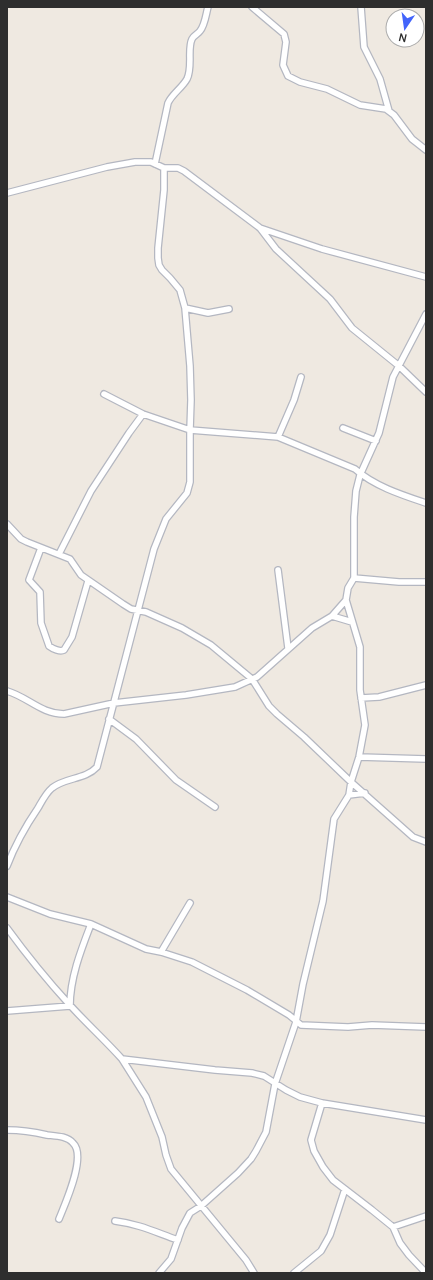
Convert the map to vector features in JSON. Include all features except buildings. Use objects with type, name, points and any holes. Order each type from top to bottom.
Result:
[{"type":"street","points":[[155,164],[168,103],[171,97],[186,80],[190,66],[192,39],[200,32],[202,28],[208,7]]},
{"type":"street","points":[[252,7],[284,34],[286,42],[283,65],[288,76],[300,82],[326,89],[360,105],[389,110],[412,139],[426,150]]},
{"type":"street","points":[[361,7],[364,47],[380,79],[389,110]]},
{"type":"street","points":[[7,192],[135,162],[155,164],[164,168],[178,168],[194,177],[260,228],[276,249],[330,299],[352,328],[399,366],[426,392]]},
{"type":"street","points":[[7,866],[13,848],[23,830],[52,788],[86,776],[97,766],[154,549],[166,519],[182,500],[189,488],[191,400],[185,308],[180,290],[159,266],[158,248],[164,190],[164,168]]},
{"type":"street","points":[[260,228],[322,249],[426,277]]},
{"type":"street","points":[[185,308],[208,313],[228,308]]},
{"type":"street","points":[[159,1273],[171,1259],[186,1219],[190,1213],[201,1206],[238,1173],[251,1159],[266,1132],[275,1084],[296,1022],[303,984],[323,901],[334,819],[349,796],[365,725],[360,690],[360,647],[346,600],[348,588],[354,578],[354,503],[360,475],[381,427],[391,382],[426,314]]},
{"type":"street","points":[[278,437],[294,400],[301,377]]},
{"type":"street","points":[[104,394],[143,414],[190,430],[278,437],[355,469],[360,475],[398,494],[426,503]]},
{"type":"street","points":[[59,554],[91,491],[128,433],[143,414]]},
{"type":"street","points":[[343,428],[376,441]]},
{"type":"street","points":[[7,524],[20,539],[34,546],[70,558],[88,581],[131,609],[146,612],[195,635],[211,645],[252,679],[269,706],[304,736],[351,782],[413,837],[426,842]]},
{"type":"street","points":[[41,548],[29,580],[40,592],[42,626],[49,646],[52,648],[62,651],[70,641],[88,581]]},
{"type":"street","points":[[278,570],[288,648]]},
{"type":"street","points":[[354,578],[399,582],[426,582]]},
{"type":"street","points":[[7,691],[38,707],[56,714],[64,714],[114,703],[186,695],[235,687],[257,677],[312,628],[332,616],[346,600]]},
{"type":"street","points":[[332,616],[352,622]]},
{"type":"street","points":[[361,698],[379,697],[426,685]]},
{"type":"street","points":[[109,719],[136,739],[176,780],[215,807]]},
{"type":"street","points":[[359,757],[426,759]]},
{"type":"street","points":[[349,796],[365,793]]},
{"type":"street","points":[[7,897],[50,914],[91,924],[138,946],[192,962],[247,990],[289,1015],[301,1025],[348,1027],[372,1025],[426,1027]]},
{"type":"street","points":[[161,952],[190,903]]},
{"type":"street","points":[[70,1006],[73,979],[91,924]]},
{"type":"street","points":[[7,928],[70,1006],[122,1059],[146,1097],[162,1137],[171,1169],[246,1260],[254,1273]]},
{"type":"street","points":[[7,1011],[70,1006]]},
{"type":"street","points":[[122,1059],[252,1073],[264,1076],[275,1084],[300,1097],[322,1103],[426,1120]]},
{"type":"street","points":[[322,1103],[311,1140],[314,1151],[333,1180],[393,1227],[400,1243],[426,1273]]},
{"type":"street","points":[[7,1130],[31,1132],[64,1138],[74,1143],[78,1152],[78,1164],[59,1220]]},
{"type":"street","points":[[294,1273],[321,1251],[333,1227],[345,1189]]},
{"type":"street","points":[[393,1227],[426,1216]]},
{"type":"street","points":[[115,1221],[145,1227],[178,1240]]}]
